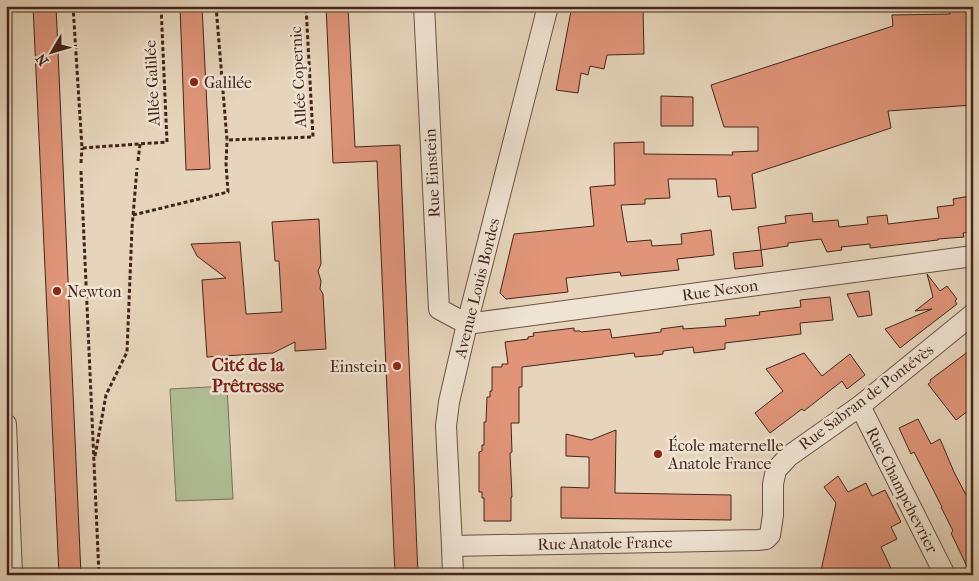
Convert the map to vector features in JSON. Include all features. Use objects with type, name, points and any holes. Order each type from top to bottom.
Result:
[{"type":"street","name":"Rue Einstein","points":[[424,6],[439,309],[467,324]]},
{"type":"street","name":"Avenue Louis Bordes","points":[[453,575],[446,426],[449,402],[548,6]]},
{"type":"street","name":"Rue Nexon","points":[[467,324],[973,256]]},
{"type":"street","name":"Rue Sabran de Pontévès","points":[[758,540],[766,539],[770,535],[773,515],[773,484],[776,470],[789,456],[860,406],[973,314]]},
{"type":"street","name":"Rue Champchevrier","points":[[860,406],[945,575]]},
{"type":"street","points":[[6,424],[12,575]]},
{"type":"street","name":"Rue Anatole France","points":[[452,546],[758,540]]},
{"type":"path","points":[[73,6],[82,148],[81,163]]},
{"type":"path","name":"Allée Galilée","points":[[82,148],[167,142],[161,6]]},
{"type":"path","points":[[133,215],[228,192],[227,140],[216,6]]},
{"type":"path","name":"Allée Copernic","points":[[227,140],[313,137],[306,6]]},
{"type":"path","points":[[138,161],[140,144]]},
{"type":"path","points":[[94,462],[106,395],[127,352],[137,168]]},
{"type":"path","points":[[80,171],[99,575]]},
{"type":"green space","points":[[227,386],[233,499],[176,501],[170,389]]},
{"type":"building","name":"Newton","points":[[33,6],[56,6],[81,575],[59,575]]},
{"type":"building","name":"Galilée","points":[[180,6],[202,6],[210,169],[186,170]]},
{"type":"building","name":"Einstein","points":[[326,6],[348,6],[355,147],[400,145],[418,575],[395,575],[377,161],[333,163]]},
{"type":"building","points":[[572,6],[623,6],[623,9],[643,8],[644,54],[607,55],[604,69],[590,66],[588,75],[581,73],[578,93],[556,90]]},
{"type":"building","points":[[949,6],[973,6],[973,105],[888,111],[891,128],[752,174],[756,208],[732,210],[730,196],[718,197],[716,179],[668,179],[670,198],[645,199],[645,204],[621,205],[627,242],[651,240],[652,246],[682,244],[681,234],[711,230],[714,255],[677,259],[679,270],[621,276],[620,272],[566,278],[568,292],[506,299],[500,293],[514,234],[594,226],[590,187],[615,185],[614,143],[644,142],[644,154],[733,155],[732,152],[758,151],[758,127],[724,127],[711,85],[893,26],[892,15],[950,14]]},
{"type":"building","points":[[661,96],[693,97],[693,126],[661,126]]},
{"type":"building","points":[[970,196],[973,232],[963,233],[964,237],[870,248],[870,244],[841,247],[842,250],[827,252],[821,239],[788,243],[788,246],[761,250],[758,227],[786,223],[785,216],[812,213],[813,222],[838,220],[839,227],[868,224],[867,217],[887,215],[888,224],[939,218],[937,207],[954,205],[953,199]]},
{"type":"building","points":[[319,219],[321,264],[318,271],[321,281],[320,289],[323,294],[326,349],[295,351],[295,342],[273,353],[207,357],[202,280],[226,278],[197,256],[191,244],[240,242],[246,314],[282,312],[279,261],[275,261],[272,222]]},
{"type":"building","points":[[761,250],[763,266],[735,269],[733,253]]},
{"type":"building","points":[[927,274],[940,291],[947,286],[957,299],[955,301],[957,304],[900,348],[885,329],[932,309],[915,311],[933,297]]},
{"type":"building","points":[[869,291],[872,315],[858,317],[847,294]]},
{"type":"building","points":[[830,297],[833,320],[800,323],[801,334],[725,343],[725,349],[694,353],[693,347],[663,351],[663,354],[657,355],[635,357],[634,353],[522,367],[522,387],[519,387],[519,423],[511,423],[511,521],[484,521],[484,498],[482,498],[482,492],[479,492],[479,452],[482,451],[482,445],[484,445],[487,397],[490,397],[490,391],[492,391],[492,367],[502,367],[502,364],[508,364],[505,342],[528,339],[528,337],[534,336],[533,333],[574,328],[574,331],[581,332],[610,329],[612,338],[661,332],[661,329],[683,326],[683,329],[726,326],[725,319],[760,315],[759,312],[801,307],[800,300]]},
{"type":"building","points":[[973,348],[973,407],[956,420],[928,384],[931,382],[930,380]]},
{"type":"building","points":[[804,353],[822,376],[850,354],[865,375],[847,389],[842,381],[804,411],[802,409],[770,433],[755,413],[783,391],[766,369]]},
{"type":"building","points":[[918,419],[931,444],[940,439],[966,495],[973,492],[973,575],[971,575],[951,533],[953,531],[942,507],[914,452],[911,454],[899,428]]},
{"type":"building","points":[[616,430],[615,493],[731,495],[731,520],[561,518],[561,487],[589,488],[589,457],[566,456],[566,434],[591,440]]},
{"type":"building","points":[[838,476],[848,492],[866,483],[872,496],[885,490],[901,522],[891,527],[897,539],[881,547],[894,575],[820,575],[836,503],[824,487]]},
{"type":"place","name":"Galilée","points":[[194,82]]},
{"type":"place","name":"Newton","points":[[57,291]]},
{"type":"place","name":"Einstein","points":[[397,366]]},
{"type":"place","name":"École maternelle Anatole France","points":[[658,454]]},
{"type":"district","name":"Cité de la Prêtresse","points":[[248,375]]}]
